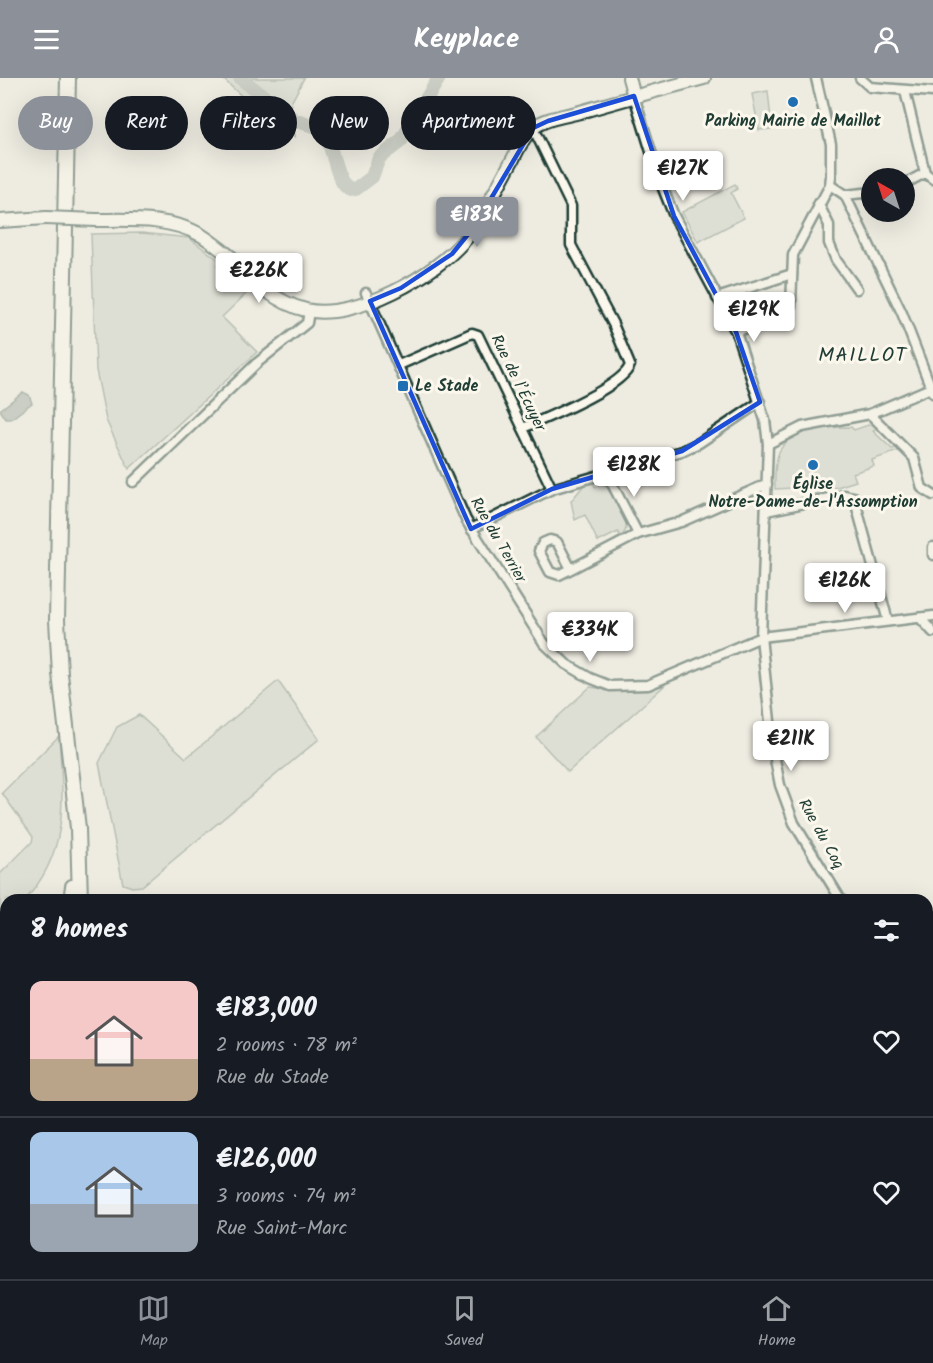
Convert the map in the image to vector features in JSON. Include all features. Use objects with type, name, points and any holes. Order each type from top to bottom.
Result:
[{"type":"main road","points":[[68,78],[57,620],[75,815],[72,830],[76,894]]},
{"type":"street","points":[[629,78],[634,96]]},
{"type":"street","points":[[536,127],[557,118],[688,80],[704,78]]},
{"type":"street","points":[[736,332],[788,311],[791,306],[793,255],[818,203],[830,185],[831,144],[816,78]]},
{"type":"street","points":[[860,78],[870,87],[933,92]]},
{"type":"street","points":[[905,91],[925,173],[933,179]]},
{"type":"street","name":"Rue du Coq","points":[[634,96],[660,182],[674,216],[736,332],[760,402],[768,444],[761,638],[780,785],[795,823],[837,894]]},
{"type":"street","points":[[523,428],[595,395],[605,386],[626,374],[630,364],[613,324],[571,244],[572,206],[536,138]]},
{"type":"street","points":[[0,221],[46,218],[155,220],[184,227],[200,235],[232,259],[276,298],[310,308],[340,310],[414,280],[443,261],[466,237],[519,150]]},
{"type":"street","points":[[915,178],[925,173]]},
{"type":"street","points":[[768,444],[802,427],[870,414],[932,390],[902,313],[845,195],[830,185]]},
{"type":"street","points":[[845,195],[861,193]]},
{"type":"street","points":[[818,203],[829,225],[829,243],[836,260],[856,289]]},
{"type":"street","points":[[717,298],[792,274]]},
{"type":"street","name":"Rue du Terrier","points":[[368,297],[471,529],[544,644],[566,664],[600,683],[623,688],[659,682],[761,638],[933,616]]},
{"type":"street","points":[[133,482],[257,363],[307,323],[310,308]]},
{"type":"street","name":"Rue de l’Écuyer","points":[[399,365],[475,333],[552,489]]},
{"type":"street","points":[[471,529],[552,489],[664,458],[699,443],[760,402]]},
{"type":"street","points":[[870,414],[914,458],[922,488],[933,495]]},
{"type":"street","points":[[608,474],[638,534]]},
{"type":"street","points":[[571,569],[638,534],[681,522],[766,484]]},
{"type":"street","points":[[766,511],[844,495],[854,497],[888,621]]},
{"type":"street","points":[[933,547],[933,555]]},
{"type":"street","points":[[920,618],[933,632]]},
{"type":"highlighted area","points":[[634,96],[674,216],[736,332],[760,402],[682,451],[552,489],[471,529],[370,301],[401,288],[452,254],[474,227],[533,128],[548,121]]},
{"type":"shaded area","points":[[222,78],[304,78],[295,96],[241,96]]},
{"type":"shaded area","points":[[768,91],[772,129],[759,130],[752,94]]},
{"type":"shaded area","points":[[735,184],[737,189],[731,193],[744,218],[698,242],[682,212]]},
{"type":"shaded area","points":[[142,233],[189,238],[220,261],[217,266],[248,292],[222,317],[257,352],[129,469],[106,420],[96,370],[91,234]]},
{"type":"shaded area","points":[[23,392],[29,395],[32,403],[11,419],[6,419],[0,410]]},
{"type":"shaded area","points":[[874,423],[881,425],[873,431],[892,449],[898,447],[901,450],[872,460],[874,466],[853,473],[856,481],[815,494],[812,487],[775,489],[777,456],[784,444],[792,438],[810,431],[851,427],[854,430]]},
{"type":"shaded area","points":[[599,482],[608,488],[616,500],[623,513],[626,526],[621,537],[618,532],[598,542],[585,515],[575,520],[571,501],[584,485],[594,483],[595,487],[599,486]]},
{"type":"shaded area","points":[[278,681],[319,739],[142,886],[132,887],[123,884],[99,763],[117,727],[139,715],[186,758]]},
{"type":"shaded area","points":[[664,686],[568,772],[536,737],[590,687],[611,690]]},
{"type":"shaded area","points":[[59,736],[62,802],[57,843],[40,881],[30,894],[0,894],[0,874],[32,842],[33,837],[2,793]]},
{"type":"waterway","points":[[240,78],[296,121],[321,128],[329,143],[341,180],[351,190],[372,177],[379,158],[401,141]]},
{"type":"waterway","points":[[428,96],[439,78]]},
{"type":"place","name":"Parking Mairie de Maillot","points":[[793,102]]},
{"type":"place","name":"Le Stade","points":[[403,386]]},
{"type":"place","name":"Église Notre-Dame-de-l'Assomption","points":[[813,465]]},
{"type":"district","name":"MAILLOT","points":[[863,356]]}]
